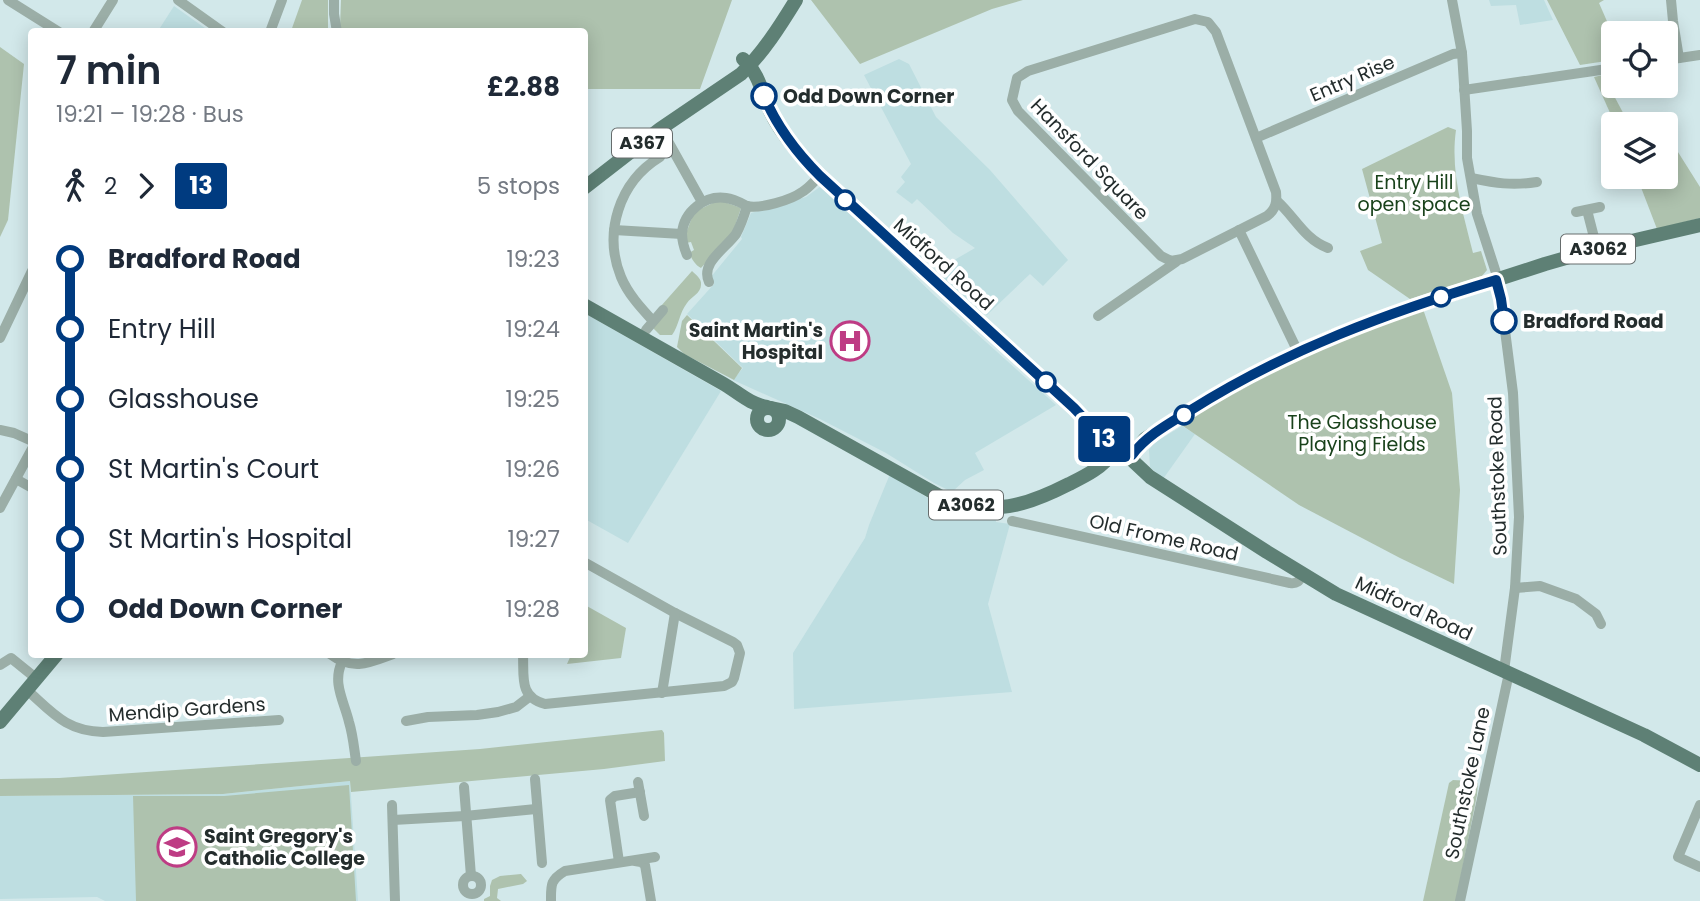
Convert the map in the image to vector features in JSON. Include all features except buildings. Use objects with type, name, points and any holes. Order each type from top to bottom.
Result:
[{"type":"main road","name":"A367","points":[[747,62],[786,0]]},
{"type":"main road","name":"A367","points":[[588,185],[747,62],[782,23],[796,0]]},
{"type":"main road","points":[[763,93],[766,59],[782,23]]},
{"type":"main road","name":"Midford Road","points":[[747,62],[755,72],[771,113],[799,155],[1083,417],[1108,444],[1112,453]]},
{"type":"main road","name":"A3062","points":[[1132,455],[1145,439],[1208,399],[1334,336],[1384,316],[1497,279],[1597,249],[1700,225]]},
{"type":"main road","name":"A3062","points":[[588,307],[728,386],[748,401],[798,416],[822,432],[945,499],[963,505],[1007,507],[1046,496],[1096,469],[1108,460],[1112,453]]},
{"type":"main road","name":"A3062","points":[[728,386],[757,419]]},
{"type":"main road","points":[[769,407],[777,411],[780,418],[776,427],[766,430],[760,426],[757,419],[761,410],[769,407]]},
{"type":"main road","name":"A3062","points":[[776,427],[798,425],[822,432]]},
{"type":"main road","points":[[1112,453],[1132,455]]},
{"type":"main road","name":"Midford Road","points":[[1132,455],[1134,462],[1150,477],[1303,575],[1352,602],[1644,735],[1700,765]]},
{"type":"main road","points":[[0,722],[54,658]]},
{"type":"street","points":[[8,0],[53,28]]},
{"type":"street","points":[[96,28],[113,0]]},
{"type":"street","points":[[178,0],[217,28]]},
{"type":"street","points":[[272,28],[282,0]]},
{"type":"street","points":[[334,0],[336,28]]},
{"type":"street","name":"Southstoke Road","points":[[1452,0],[1462,53],[1467,158],[1477,214],[1501,299],[1515,419],[1519,517],[1506,672]]},
{"type":"street","points":[[1671,0],[1679,58],[1700,55]]},
{"type":"street","name":"Hansford Square","points":[[1176,262],[1164,259],[1018,111],[1012,100],[1017,78],[1028,71],[1186,20],[1203,19],[1216,32],[1276,192],[1277,201]]},
{"type":"street","name":"Entry Rise","points":[[1256,138],[1453,54],[1462,53]]},
{"type":"street","points":[[1464,90],[1601,70]]},
{"type":"street","points":[[668,143],[702,202]]},
{"type":"street","points":[[660,157],[639,173],[630,184],[617,214],[614,230],[615,254],[621,276],[649,325],[663,310]]},
{"type":"street","points":[[687,255],[682,234],[687,218],[702,202],[722,197],[756,207],[792,197],[820,176]]},
{"type":"street","points":[[1471,178],[1515,185],[1537,182]]},
{"type":"street","points":[[1098,316],[1176,262],[1268,216],[1277,201],[1317,244],[1328,248]]},
{"type":"street","points":[[709,282],[706,276],[708,265],[733,237],[747,206]]},
{"type":"street","points":[[1597,249],[1582,211],[1600,207]]},
{"type":"street","points":[[614,230],[682,234]]},
{"type":"street","points":[[1238,230],[1298,352]]},
{"type":"street","points":[[0,338],[28,279]]},
{"type":"street","points":[[0,430],[28,439]]},
{"type":"street","points":[[0,508],[28,456]]},
{"type":"street","points":[[16,479],[28,486]]},
{"type":"street","name":"Old Frome Road","points":[[1012,521],[1295,584],[1303,575]]},
{"type":"street","points":[[523,658],[529,697],[545,704],[728,685],[734,678],[740,653],[737,645],[588,564]]},
{"type":"street","points":[[1515,588],[1540,586],[1576,598],[1596,614],[1601,624]]},
{"type":"street","points":[[663,693],[675,613]]},
{"type":"street","name":"Mendip Gardens","points":[[0,665],[11,658],[61,720],[87,732],[279,720]]},
{"type":"street","points":[[336,658],[354,664],[381,658]]},
{"type":"street","points":[[342,662],[337,682],[350,725],[356,761]]},
{"type":"street","name":"Southstoke Lane","points":[[1460,901],[1506,672]]},
{"type":"street","points":[[406,721],[428,716],[498,712],[516,707],[529,697]]},
{"type":"street","points":[[535,779],[542,863]]},
{"type":"street","points":[[464,787],[471,876],[478,878],[481,883],[474,897]]},
{"type":"street","points":[[619,862],[610,800],[639,787],[644,816]]},
{"type":"street","points":[[392,805],[395,901]]},
{"type":"street","points":[[1700,805],[1678,858],[1700,867]]},
{"type":"street","points":[[393,820],[536,809]]},
{"type":"street","points":[[551,901],[551,886],[555,877],[565,872],[655,858]]},
{"type":"street","points":[[635,860],[645,865],[651,901]]},
{"type":"shaded area","points":[[1489,0],[1544,0],[1553,20],[1520,25],[1516,5],[1491,6]]},
{"type":"shaded area","points":[[174,6],[205,28],[160,28]]},
{"type":"shaded area","points":[[899,59],[909,64],[936,117],[990,170],[1068,260],[1043,286],[1030,274],[987,315],[941,277],[956,259],[975,248],[953,233],[917,199],[912,204],[896,192],[905,182],[901,177],[911,164],[864,75]]},
{"type":"shaded area","name":"Saint Martin's Hospital","points":[[821,186],[935,296],[1056,405],[975,453],[984,470],[965,480],[952,492],[886,453],[820,419],[733,380],[743,368],[687,314],[714,284],[710,278],[742,239],[751,213],[806,197]]},
{"type":"shaded area","points":[[588,315],[721,391],[628,543],[588,521]]},
{"type":"shaded area","points":[[1182,426],[1195,434],[1163,479],[1150,467],[1149,450],[1154,443]]},
{"type":"shaded area","points":[[890,474],[926,497],[945,505],[969,513],[995,514],[996,522],[1010,524],[988,604],[1012,692],[794,709],[793,653],[865,538]]},
{"type":"shaded area","name":"Saint Gregory's Catholic College","points":[[350,781],[358,901],[105,901],[97,897],[0,899],[0,796],[223,794]]},
{"type":"green space","points":[[302,0],[328,0],[328,28],[292,28]]},
{"type":"green space","points":[[341,0],[732,0],[700,89],[588,89],[588,28],[340,27]]},
{"type":"green space","points":[[811,0],[1023,0],[992,9],[860,64]]},
{"type":"green space","points":[[1547,0],[1604,0],[1599,3],[1607,21],[1601,21],[1601,62],[1580,65]]},
{"type":"green space","points":[[0,47],[24,64],[8,220],[0,237]]},
{"type":"green space","points":[[1601,75],[1601,93],[1594,77]]},
{"type":"green space","points":[[1603,98],[1615,98],[1623,112],[1610,112]]},
{"type":"green space","name":"Entry Hill open space","points":[[1448,127],[1456,130],[1456,177],[1473,253],[1481,251],[1487,270],[1482,276],[1410,299],[1368,270],[1360,251],[1382,243],[1362,169]]},
{"type":"green space","points":[[1678,152],[1700,187],[1700,218],[1657,229],[1642,189],[1678,189]]},
{"type":"green space","points":[[719,200],[741,208],[733,232],[701,268],[695,264],[689,253],[694,250],[691,242],[686,243],[685,236],[694,212]]},
{"type":"green space","points":[[692,271],[701,281],[699,290],[684,307],[672,335],[660,335],[653,328],[661,306]]},
{"type":"green space","name":"The Glasshouse Playing Fields","points":[[1423,309],[1452,393],[1460,490],[1454,584],[1299,505],[1180,424],[1216,402],[1328,345]]},
{"type":"green space","points":[[687,315],[742,368],[734,380],[684,354],[677,347],[682,321]]},
{"type":"green space","points":[[588,607],[626,628],[621,658],[567,664],[570,658],[588,658]]},
{"type":"green space","points":[[662,730],[665,761],[604,769],[351,792],[350,781],[223,794],[0,796],[0,779],[59,778],[480,749]]},
{"type":"green space","points":[[1453,780],[1478,783],[1456,901],[1423,901],[1449,783]]},
{"type":"green space","name":"Saint Gregory's Catholic College","points":[[349,785],[356,901],[136,901],[133,796],[224,796]]},
{"type":"green space","points":[[521,874],[527,881],[523,884],[498,889],[497,898],[501,901],[484,901],[490,896],[492,880],[500,876]]},
{"type":"bus line","name":"13","points":[[764,96],[784,135],[799,155],[1093,426],[1112,453],[1132,455],[1145,439],[1208,399],[1298,352],[1394,313],[1464,289],[1496,280],[1504,321]]},
{"type":"place","name":"Odd Down Corner","points":[[764,96]]},
{"type":"place","name":"Bradford Road","points":[[1504,321]]},
{"type":"place","name":"Saint Martin's Hospital","points":[[850,341]]},
{"type":"place","name":"Saint Gregory's Catholic College","points":[[177,847]]}]
